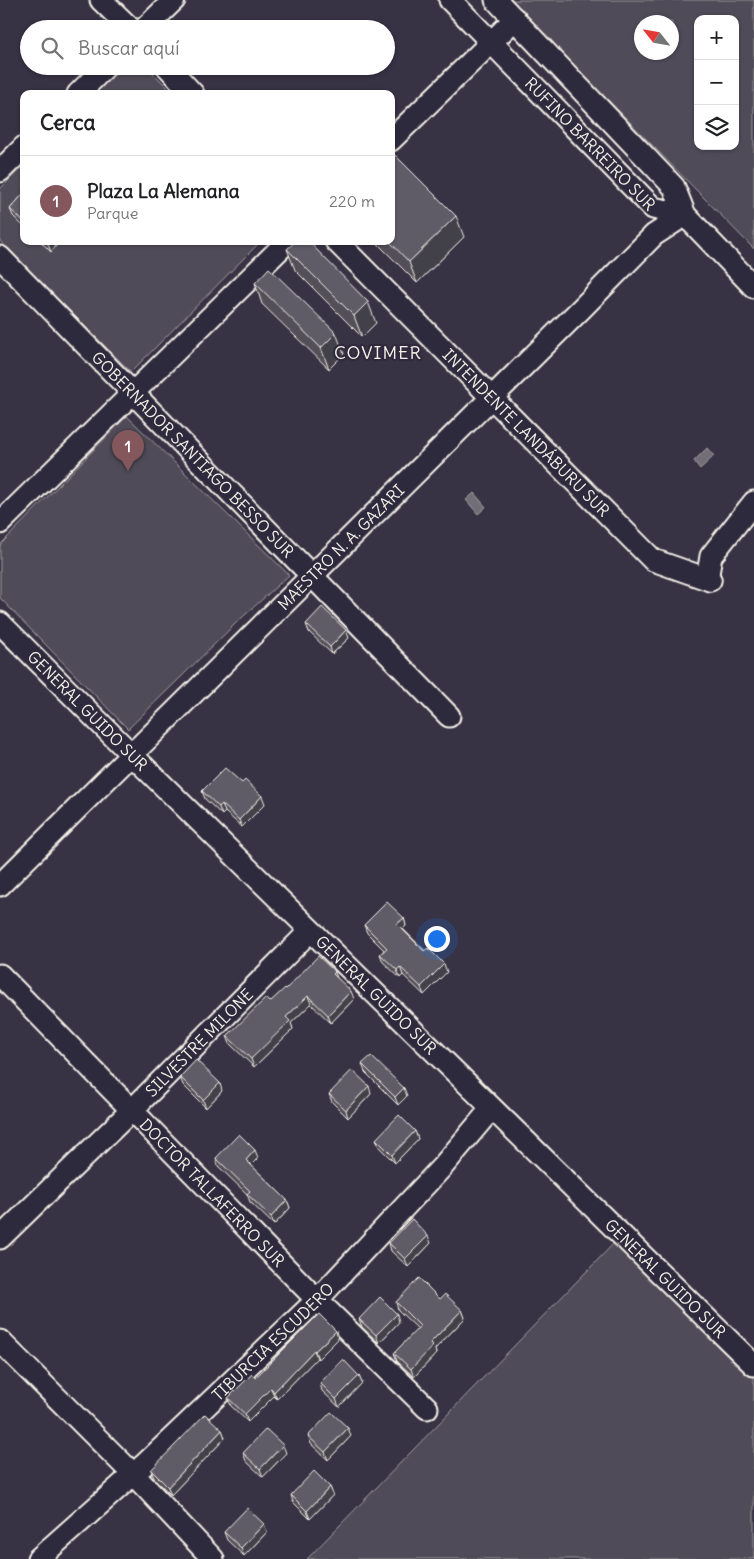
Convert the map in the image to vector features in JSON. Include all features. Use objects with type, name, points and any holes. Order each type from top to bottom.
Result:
[{"type":"street","points":[[101,0],[122,20]]},
{"type":"street","points":[[153,20],[174,0]]},
{"type":"street","name":"RUFINO BARREIRO SUR","points":[[450,0],[653,208],[685,215]]},
{"type":"street","name":"RUFINO BARREIRO SUR","points":[[496,0],[674,187],[685,215]]},
{"type":"street","points":[[395,136],[515,19]]},
{"type":"street","points":[[82,90],[97,75]]},
{"type":"street","points":[[175,75],[189,90]]},
{"type":"street","points":[[0,171],[20,151]]},
{"type":"street","points":[[685,215],[754,287]]},
{"type":"street","name":"MAESTRO N. A. GAZARI","points":[[0,885],[132,756],[654,235],[685,215]]},
{"type":"street","points":[[0,524],[284,245]]},
{"type":"street","name":"INTENDENTE LANDÁBURU SUR","points":[[340,245],[653,560],[710,580],[708,574],[711,556],[754,502]]},
{"type":"street","name":"GOBERNADOR SANTIAGO BESSO SUR","points":[[0,257],[449,716]]},
{"type":"street","name":"GENERAL GUIDO SUR","points":[[0,623],[132,756],[754,1365]]},
{"type":"street","name":"SILVESTRE MILONE","points":[[0,1238],[132,1110],[310,930]]},
{"type":"street","name":"DOCTOR TALLAFERRO SUR","points":[[0,975],[317,1300],[427,1408]]},
{"type":"street","name":"TIBURCIA ESCUDERO","points":[[38,1559],[134,1475],[317,1300],[443,1166],[491,1109]]},
{"type":"street","points":[[0,1341],[134,1475],[213,1559]]},
{"type":"shaded area","points":[[510,0],[754,0],[754,249]]},
{"type":"shaded area","points":[[114,75],[155,75],[170,90],[99,90]]},
{"type":"shaded area","points":[[20,169],[20,245],[257,245],[131,372],[0,241],[0,189]]},
{"type":"shaded area","points":[[127,416],[289,575],[234,625],[128,729],[0,598],[0,545]]},
{"type":"shaded area","points":[[707,448],[714,456],[700,469],[694,461]]},
{"type":"shaded area","points":[[474,493],[486,507],[478,514],[466,500]]},
{"type":"shaded area","points":[[621,1236],[754,1365],[754,1559],[307,1559]]},
{"type":"building","points":[[395,155],[456,216],[409,262],[393,245],[395,245]]},
{"type":"building","points":[[20,198],[20,218],[10,209]]},
{"type":"building","points":[[292,245],[312,245],[368,302],[354,316],[287,249]]},
{"type":"building","points":[[269,268],[336,333],[321,348],[255,283]]},
{"type":"building","points":[[322,607],[346,630],[330,647],[306,624]]},
{"type":"building","points":[[225,768],[242,783],[245,780],[262,796],[239,820],[222,804],[219,807],[202,791]]},
{"type":"building","points":[[387,902],[404,918],[397,924],[424,951],[428,948],[444,964],[421,987],[400,967],[397,970],[380,954],[387,948],[364,925]]},
{"type":"building","points":[[318,956],[351,991],[328,1015],[308,996],[286,1017],[290,1021],[251,1059],[227,1036],[266,998],[270,1002],[286,989]]},
{"type":"building","points":[[371,1056],[404,1088],[395,1097],[362,1064]]},
{"type":"building","points":[[196,1060],[220,1083],[203,1100],[180,1077]]},
{"type":"building","points":[[352,1070],[369,1086],[346,1110],[329,1094]]},
{"type":"building","points":[[399,1115],[415,1131],[392,1155],[376,1139]]},
{"type":"building","points":[[239,1134],[255,1150],[246,1160],[287,1200],[271,1217],[247,1194],[250,1191],[216,1158]]},
{"type":"building","points":[[412,1219],[428,1236],[405,1259],[389,1243]]},
{"type":"building","points":[[419,1278],[440,1299],[445,1294],[462,1310],[430,1343],[433,1346],[411,1369],[394,1353],[420,1326],[396,1302]]},
{"type":"building","points":[[380,1297],[397,1314],[376,1335],[359,1319]]},
{"type":"building","points":[[319,1314],[336,1331],[314,1350],[274,1392],[271,1388],[245,1414],[228,1398],[252,1374],[255,1378]]},
{"type":"building","points":[[343,1359],[359,1376],[336,1399],[320,1383]]},
{"type":"building","points":[[331,1412],[348,1428],[325,1452],[308,1436]]},
{"type":"building","points":[[205,1414],[222,1430],[168,1487],[151,1470]]},
{"type":"building","points":[[266,1429],[283,1445],[260,1469],[243,1453]]},
{"type":"building","points":[[314,1471],[330,1487],[307,1511],[291,1495]]},
{"type":"building","points":[[247,1508],[264,1524],[241,1548],[224,1532]]},
{"type":"place","name":"Plaza La Alemana","points":[[128,471]]},
{"type":"district","name":"COVIMER","points":[[378,352]]}]
